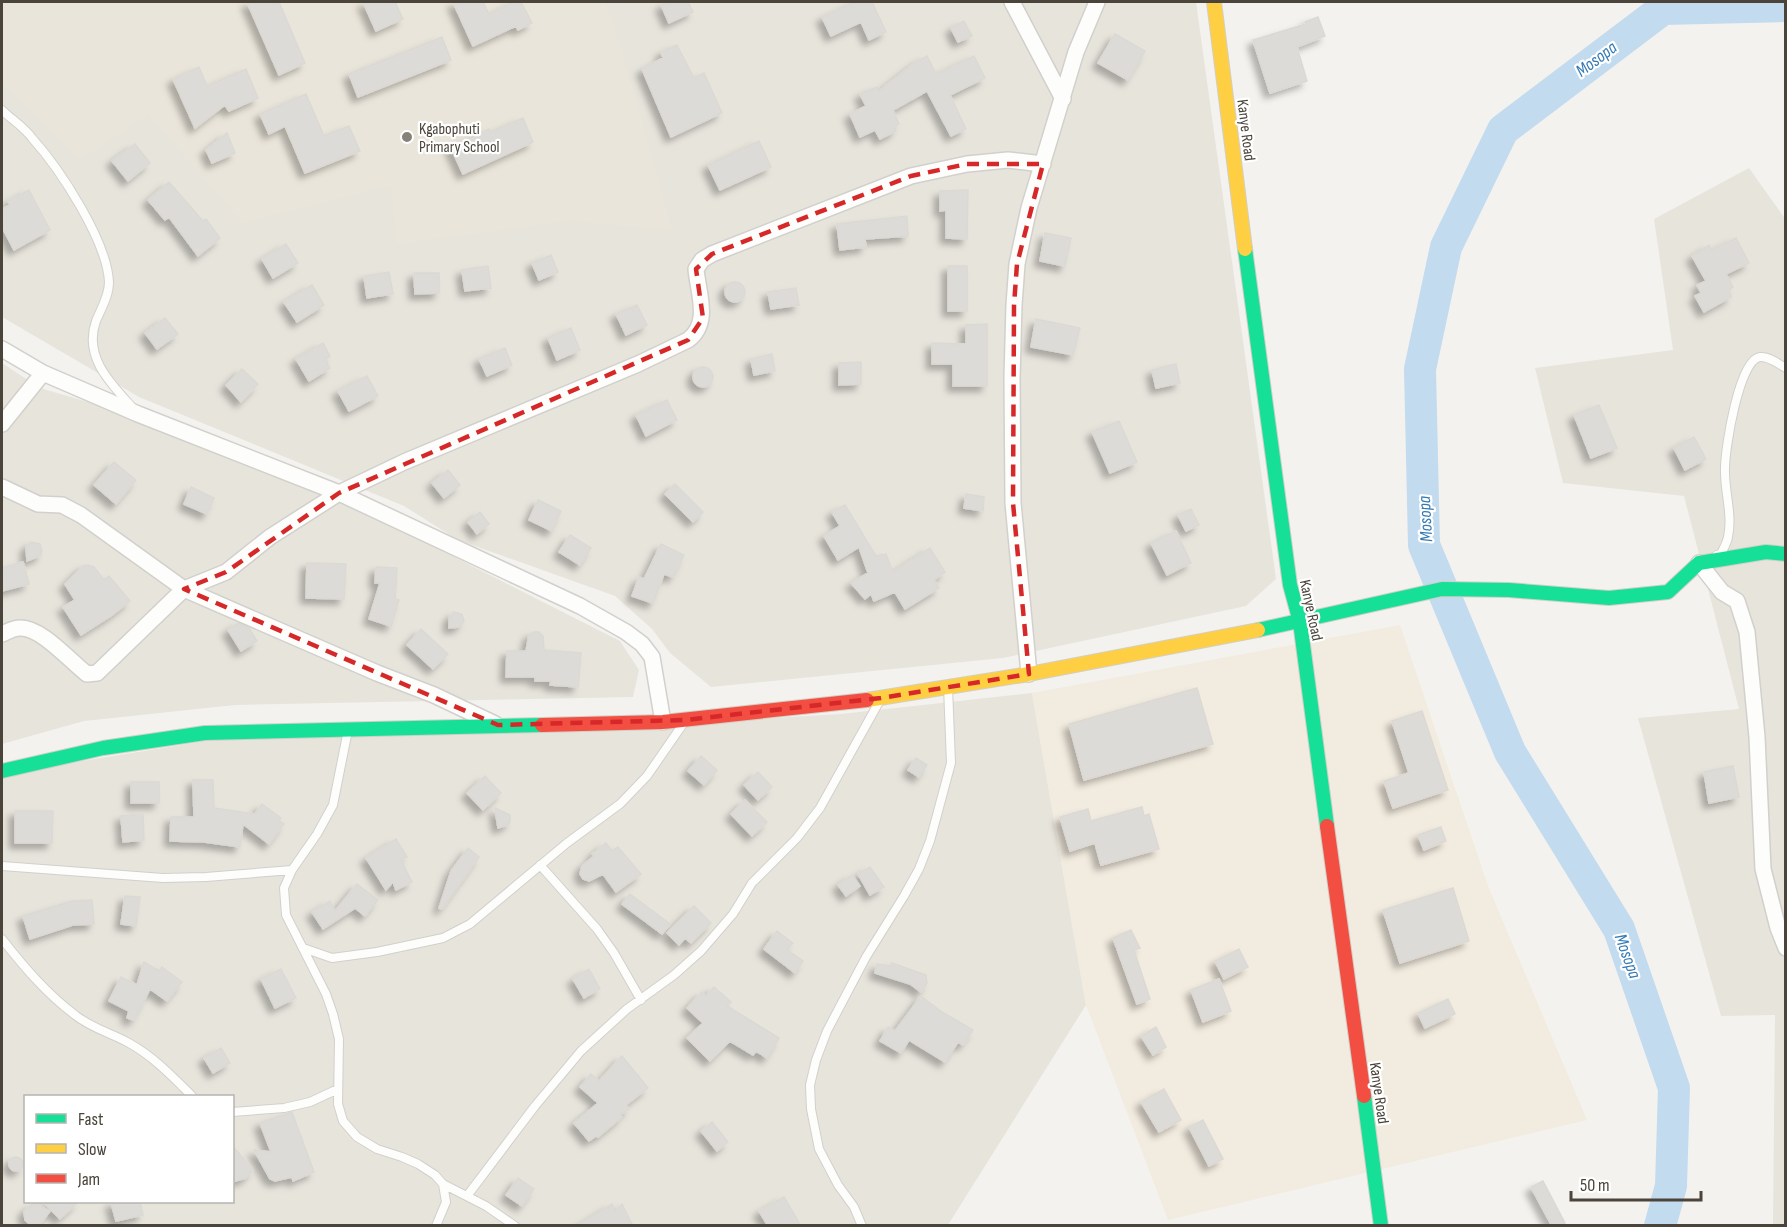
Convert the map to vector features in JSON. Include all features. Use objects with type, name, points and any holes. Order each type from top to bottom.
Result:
[{"type":"street","points":[[1012,2],[1063,99]]},
{"type":"street","points":[[1029,674],[1013,503],[1012,347],[1017,264],[1029,208],[1076,52],[1097,2]]},
{"type":"street","name":"Kanye Road","points":[[1214,2],[1290,585],[1300,622],[1381,1226]]},
{"type":"street","points":[[2,634],[15,628],[30,629],[87,674],[93,674],[110,663],[184,589],[226,572],[278,532],[339,493],[404,462],[638,364],[688,340],[695,335],[703,318],[696,269],[702,260],[712,254],[911,176],[977,163],[1008,160],[1043,164]]},
{"type":"street","points":[[2,349],[43,373],[138,414],[339,493],[580,606],[634,638],[652,657],[663,722]]},
{"type":"street","points":[[2,424],[43,373]]},
{"type":"street","points":[[2,487],[38,504],[62,505],[81,515],[184,589],[377,673],[434,695],[498,725]]},
{"type":"street","points":[[2,771],[93,749],[148,739],[205,733],[663,722],[881,698],[1029,674],[1300,622],[1442,589],[1509,590],[1609,598],[1639,596],[1668,592],[1699,563],[1766,552],[1785,555]]},
{"type":"street","points":[[1699,563],[1722,592],[1737,601],[1747,632],[1757,737],[1763,869],[1785,948]]},
{"type":"lane","points":[[2,110],[30,135],[45,153],[73,196],[103,252],[109,283],[106,298],[92,331],[91,342],[96,362],[112,385],[138,414]]},
{"type":"lane","points":[[1699,563],[1721,554],[1728,538],[1728,496],[1725,469],[1729,427],[1747,369],[1753,360],[1760,357],[1769,358],[1785,368]]},
{"type":"lane","points":[[862,1226],[854,1207],[838,1185],[819,1149],[811,1109],[810,1085],[827,1031],[866,957],[904,896],[930,842],[951,763],[948,686]]},
{"type":"lane","points":[[467,1196],[535,1106],[581,1051],[627,1009],[701,951],[733,914],[752,883],[797,838],[820,808],[881,698]]},
{"type":"lane","points":[[303,948],[332,958],[377,952],[443,938],[470,924],[635,790],[685,720]]},
{"type":"lane","points":[[348,729],[333,805],[317,834],[292,870],[284,888],[285,915],[326,994],[333,1014],[339,1039],[338,1104],[343,1120],[357,1137],[377,1149],[418,1164],[435,1175],[443,1184],[515,1226]]},
{"type":"lane","points":[[540,865],[597,929],[614,952],[641,1000]]},
{"type":"lane","points":[[2,866],[163,878],[292,870]]},
{"type":"lane","points":[[2,939],[32,977],[53,997],[88,1024],[127,1042],[153,1059],[191,1095]]},
{"type":"lane","points":[[234,1112],[284,1108],[310,1102],[338,1089]]},
{"type":"lane","points":[[436,1226],[446,1202],[443,1184]]},
{"type":"highlighted area","points":[[967,164],[1043,164],[1017,264],[1014,305],[1013,503],[1029,674],[881,698],[685,720],[498,725],[184,589],[226,572],[339,493],[688,340],[703,318],[696,269],[712,254],[911,176]]},
{"type":"shaded area","points":[[2,2],[1196,2],[1276,579],[1246,606],[1003,658],[711,687],[670,653],[652,629],[615,596],[458,540],[404,506],[139,397],[2,317]]},
{"type":"shaded area","name":"Kgabophuti Primary School","points":[[2,2],[605,2],[622,51],[672,230],[569,221],[397,244],[391,185],[243,223],[148,114],[80,160],[2,84]]},
{"type":"shaded area","points":[[1749,168],[1786,220],[1785,1225],[1773,1225],[1775,1015],[1721,1016],[1638,718],[1739,709],[1684,496],[1563,483],[1535,368],[1673,350],[1654,219]]},
{"type":"shaded area","points":[[2,363],[40,388],[126,413],[340,499],[620,641],[639,670],[633,697],[235,705],[84,721],[2,744]]},
{"type":"shaded area","points":[[1400,625],[1488,886],[1587,1120],[1168,1220],[1086,1005],[1032,693]]},
{"type":"shaded area","points":[[1032,693],[1086,1005],[948,1225],[2,1226],[2,774],[237,736],[596,729],[841,714]]},
{"type":"building","points":[[247,2],[279,2],[305,63],[279,75]]},
{"type":"building","points":[[363,2],[395,2],[403,19],[376,31]]},
{"type":"building","points":[[453,2],[483,2],[489,14],[513,2],[521,2],[532,23],[518,30],[516,26],[473,46]]},
{"type":"building","points":[[668,2],[688,2],[693,12],[669,23],[661,5]]},
{"type":"building","points":[[855,2],[872,2],[886,32],[869,40],[861,22],[831,36],[822,17]]},
{"type":"building","points":[[1318,17],[1325,36],[1297,47],[1307,81],[1270,93],[1253,40],[1306,24],[1305,22]]},
{"type":"building","points":[[964,21],[972,36],[958,42],[951,28]]},
{"type":"building","points":[[1115,34],[1145,51],[1128,80],[1098,63]]},
{"type":"building","points":[[442,37],[451,60],[358,97],[349,74]]},
{"type":"building","points":[[677,45],[694,78],[704,73],[722,113],[671,137],[642,69],[663,58],[661,52]]},
{"type":"building","points":[[927,56],[936,74],[974,56],[985,78],[950,95],[966,129],[951,136],[927,91],[893,110],[899,124],[894,126],[896,131],[880,139],[875,130],[860,137],[850,114],[866,106],[860,94],[877,87],[879,91]]},
{"type":"building","points":[[199,67],[207,86],[246,69],[258,98],[229,111],[225,105],[195,128],[173,79]]},
{"type":"building","points":[[306,94],[324,136],[349,126],[360,151],[305,173],[285,126],[269,134],[260,114]]},
{"type":"building","points":[[523,118],[533,142],[463,174],[450,146],[489,129],[490,132]]},
{"type":"building","points":[[227,133],[235,153],[212,163],[206,150]]},
{"type":"building","points":[[759,141],[771,167],[720,190],[708,165]]},
{"type":"building","points":[[135,144],[150,163],[128,181],[112,161]]},
{"type":"building","points":[[169,182],[203,221],[206,219],[220,238],[198,256],[169,217],[165,220],[148,200]]},
{"type":"building","points":[[29,190],[50,230],[14,250],[2,227],[2,209],[10,205],[8,201]]},
{"type":"building","points":[[968,190],[967,239],[946,238],[946,210],[940,211],[940,191]]},
{"type":"building","points":[[907,216],[908,236],[865,239],[866,247],[840,250],[837,224]]},
{"type":"building","points":[[1045,233],[1071,238],[1065,266],[1040,261]]},
{"type":"building","points":[[1736,238],[1749,263],[1726,274],[1733,287],[1728,290],[1731,297],[1704,312],[1695,296],[1701,293],[1697,285],[1706,281],[1692,256],[1709,245],[1712,250]]},
{"type":"building","points":[[286,244],[298,263],[273,278],[262,259]]},
{"type":"building","points":[[551,255],[558,272],[539,280],[532,263]]},
{"type":"building","points":[[488,266],[491,288],[465,291],[462,270]]},
{"type":"building","points":[[948,266],[967,266],[967,311],[948,311]]},
{"type":"building","points":[[389,272],[393,294],[367,298],[364,276]]},
{"type":"building","points":[[414,273],[439,273],[439,293],[415,294]]},
{"type":"building","points":[[731,282],[739,282],[745,288],[745,296],[739,302],[731,302],[725,296],[725,288]]},
{"type":"building","points":[[312,285],[324,305],[297,322],[284,302]]},
{"type":"building","points":[[796,288],[799,305],[771,309],[768,292]]},
{"type":"building","points":[[637,305],[647,325],[626,335],[616,314]]},
{"type":"building","points":[[165,318],[178,334],[157,349],[145,333]]},
{"type":"building","points":[[1036,319],[1080,328],[1073,355],[1031,347]]},
{"type":"building","points":[[987,324],[987,386],[953,386],[953,364],[932,364],[932,343],[966,344],[966,325]]},
{"type":"building","points":[[571,328],[580,350],[557,360],[548,338]]},
{"type":"building","points":[[323,343],[330,356],[325,359],[330,368],[309,381],[296,359]]},
{"type":"building","points":[[505,348],[512,365],[487,376],[479,359]]},
{"type":"building","points":[[772,354],[775,371],[754,375],[751,359]]},
{"type":"building","points":[[861,362],[861,384],[839,385],[839,363]]},
{"type":"building","points":[[1176,364],[1180,383],[1156,388],[1152,370]]},
{"type":"building","points":[[703,367],[710,370],[713,377],[710,384],[703,387],[696,384],[693,377],[696,370]]},
{"type":"building","points":[[242,369],[258,384],[241,402],[226,385]]},
{"type":"building","points":[[367,376],[378,396],[349,411],[338,391]]},
{"type":"building","points":[[667,400],[677,420],[646,436],[636,415]]},
{"type":"building","points":[[1599,405],[1617,448],[1591,458],[1574,415]]},
{"type":"building","points":[[1119,421],[1137,462],[1110,473],[1092,432]]},
{"type":"building","points":[[1694,437],[1706,459],[1685,470],[1674,448]]},
{"type":"building","points":[[114,462],[136,480],[116,504],[94,485]]},
{"type":"building","points":[[448,470],[460,485],[444,498],[432,483]]},
{"type":"building","points":[[675,484],[703,512],[693,522],[665,494]]},
{"type":"building","points":[[191,487],[214,498],[207,514],[184,504]]},
{"type":"building","points":[[966,494],[984,497],[983,511],[964,508]]},
{"type":"building","points":[[538,500],[561,511],[552,531],[529,520]]},
{"type":"building","points":[[845,505],[876,556],[886,554],[893,572],[930,548],[945,572],[934,580],[939,588],[905,609],[895,592],[874,601],[871,594],[865,599],[851,583],[868,573],[859,547],[838,560],[824,536],[840,526],[832,512]]},
{"type":"building","points":[[1191,509],[1199,525],[1186,531],[1178,515]]},
{"type":"building","points":[[480,512],[489,524],[477,534],[468,522]]},
{"type":"building","points":[[1176,531],[1191,563],[1167,575],[1151,543]]},
{"type":"building","points":[[570,535],[591,548],[580,565],[559,552]]},
{"type":"building","points":[[31,542],[40,544],[42,551],[40,556],[27,561],[26,547]]},
{"type":"building","points":[[661,544],[684,555],[673,577],[664,574],[653,603],[632,596],[639,577],[644,579]]},
{"type":"building","points":[[23,562],[29,584],[2,591],[2,568]]},
{"type":"building","points":[[307,563],[346,564],[344,599],[306,598]]},
{"type":"building","points":[[83,566],[94,567],[104,580],[109,576],[130,601],[81,635],[63,607],[75,600],[65,584]]},
{"type":"building","points":[[376,567],[397,568],[395,599],[399,600],[391,626],[369,619],[380,583],[375,583]]},
{"type":"building","points":[[454,612],[462,614],[464,621],[459,627],[449,628],[449,618]]},
{"type":"building","points":[[238,623],[249,628],[257,641],[241,651],[228,630]]},
{"type":"building","points":[[421,629],[448,654],[433,669],[407,645]]},
{"type":"building","points":[[539,632],[543,636],[544,650],[581,653],[578,687],[550,685],[551,681],[535,681],[535,677],[506,677],[507,651],[526,651],[529,635]]},
{"type":"building","points":[[1197,688],[1213,744],[1084,780],[1069,724]]},
{"type":"building","points":[[1422,711],[1448,790],[1393,808],[1384,781],[1409,773],[1392,721]]},
{"type":"building","points":[[701,756],[717,770],[704,785],[688,771]]},
{"type":"building","points":[[916,758],[927,765],[919,777],[908,770]]},
{"type":"building","points":[[1733,766],[1739,797],[1709,803],[1704,772]]},
{"type":"building","points":[[758,772],[772,787],[758,800],[744,785]]},
{"type":"building","points":[[485,776],[501,793],[483,810],[467,793]]},
{"type":"building","points":[[193,780],[213,780],[214,808],[255,814],[262,804],[281,818],[279,820],[284,824],[269,844],[243,824],[240,847],[204,842],[170,841],[171,817],[194,817]]},
{"type":"building","points":[[131,782],[159,782],[159,803],[131,803]]},
{"type":"building","points":[[745,800],[767,822],[752,836],[731,814]]},
{"type":"building","points":[[1142,807],[1144,816],[1149,814],[1159,849],[1101,865],[1095,843],[1070,851],[1060,817],[1088,809],[1091,821]]},
{"type":"building","points":[[495,808],[510,815],[510,822],[507,825],[498,828]]},
{"type":"building","points":[[15,811],[53,811],[52,843],[15,843]]},
{"type":"building","points":[[143,814],[144,840],[123,842],[121,816]]},
{"type":"building","points":[[1441,827],[1446,841],[1424,850],[1418,835]]},
{"type":"building","points":[[396,839],[407,857],[401,860],[412,882],[396,890],[393,882],[386,890],[366,858]]},
{"type":"building","points":[[606,843],[612,851],[618,847],[641,874],[616,892],[603,874],[589,881],[583,879],[580,874],[582,866],[594,856],[592,854]]},
{"type":"building","points":[[468,848],[479,857],[442,909],[439,908],[451,871]]},
{"type":"building","points":[[870,867],[884,887],[870,895],[858,874]]},
{"type":"building","points":[[852,875],[860,886],[846,896],[838,885]]},
{"type":"building","points":[[357,884],[378,900],[365,916],[355,908],[323,929],[312,912],[330,901],[335,911]]},
{"type":"building","points":[[1453,888],[1469,941],[1400,963],[1383,910]]},
{"type":"building","points":[[630,894],[670,924],[662,934],[622,904]]},
{"type":"building","points":[[125,896],[140,897],[136,926],[121,924]]},
{"type":"building","points":[[92,900],[94,924],[73,925],[30,939],[23,916],[72,901]]},
{"type":"building","points":[[694,906],[711,923],[691,943],[685,938],[679,945],[667,933]]},
{"type":"building","points":[[1131,930],[1140,948],[1134,950],[1150,999],[1137,1004],[1113,938]]},
{"type":"building","points":[[777,931],[793,943],[787,950],[803,961],[795,973],[764,949]]},
{"type":"building","points":[[1239,949],[1248,967],[1224,979],[1215,961]]},
{"type":"building","points":[[144,962],[159,971],[162,967],[182,982],[167,1001],[150,989],[134,1020],[127,1018],[129,1011],[109,1001],[121,977],[137,985]]},
{"type":"building","points":[[892,963],[926,975],[927,983],[921,992],[910,984],[875,973],[877,964],[891,966]]},
{"type":"building","points":[[281,969],[296,998],[275,1008],[261,979]]},
{"type":"building","points":[[589,969],[600,989],[584,998],[573,979]]},
{"type":"building","points":[[1219,979],[1231,1011],[1203,1022],[1191,990]]},
{"type":"building","points":[[714,987],[731,1002],[727,1006],[779,1038],[767,1058],[756,1051],[753,1055],[730,1041],[710,1061],[687,1038],[703,1023],[687,1008],[702,992],[706,996]]},
{"type":"building","points":[[921,996],[942,1012],[973,1030],[963,1045],[958,1042],[945,1062],[909,1040],[901,1053],[880,1041],[888,1027],[895,1031]]},
{"type":"building","points":[[1448,999],[1455,1014],[1425,1028],[1418,1013]]},
{"type":"building","points":[[1156,1027],[1166,1047],[1153,1055],[1141,1036]]},
{"type":"building","points":[[221,1048],[230,1063],[213,1073],[204,1058]]},
{"type":"building","points":[[622,1056],[648,1088],[626,1105],[629,1109],[620,1115],[622,1117],[598,1137],[589,1141],[574,1123],[598,1103],[580,1087],[591,1074],[599,1081]]},
{"type":"building","points":[[1164,1089],[1181,1120],[1159,1132],[1141,1102]]},
{"type":"building","points":[[292,1112],[314,1172],[293,1181],[292,1177],[275,1181],[270,1179],[254,1150],[271,1152],[260,1123]]},
{"type":"building","points":[[1203,1120],[1223,1159],[1209,1166],[1189,1127]]},
{"type":"building","points":[[712,1122],[728,1142],[717,1151],[701,1131]]},
{"type":"building","points":[[234,1147],[253,1170],[246,1178],[234,1181]]},
{"type":"building","points":[[13,1157],[19,1157],[23,1164],[19,1171],[13,1171],[9,1167],[9,1161]]},
{"type":"building","points":[[518,1178],[534,1189],[522,1206],[506,1195]]},
{"type":"building","points":[[1543,1181],[1565,1223],[1561,1226],[1552,1226],[1531,1187]]},
{"type":"building","points":[[784,1197],[801,1226],[768,1226],[759,1211]]},
{"type":"building","points":[[44,1203],[77,1203],[60,1219]]},
{"type":"building","points":[[111,1203],[140,1203],[143,1215],[116,1221]]},
{"type":"building","points":[[36,1204],[50,1211],[41,1223],[32,1226],[25,1220],[24,1211]]},
{"type":"building","points":[[612,1204],[615,1211],[622,1204],[633,1226],[577,1226]]},
{"type":"waterway","name":"Mosopa","points":[[1660,1226],[1671,1186],[1674,1088],[1619,929],[1510,752],[1424,545],[1420,369],[1446,247],[1503,130],[1663,9],[1786,6]]},
{"type":"traffic: fast","points":[[1245,249],[1290,585],[1300,622],[1327,826]]},
{"type":"traffic: fast","points":[[1258,630],[1442,589],[1509,590],[1609,598],[1668,592],[1699,563],[1766,552],[1786,554]]},
{"type":"traffic: fast","points":[[2,771],[103,748],[205,733],[542,725]]},
{"type":"traffic: fast","points":[[1364,1096],[1381,1226]]},
{"type":"traffic: slow","points":[[1214,2],[1245,249]]},
{"type":"traffic: slow","points":[[867,700],[1029,674],[1258,630]]},
{"type":"traffic: jam","points":[[542,725],[663,722],[867,700]]},
{"type":"traffic: jam","points":[[1327,826],[1364,1096]]},
{"type":"place","name":"Kgabophuti Primary School","points":[[407,137]]}]
